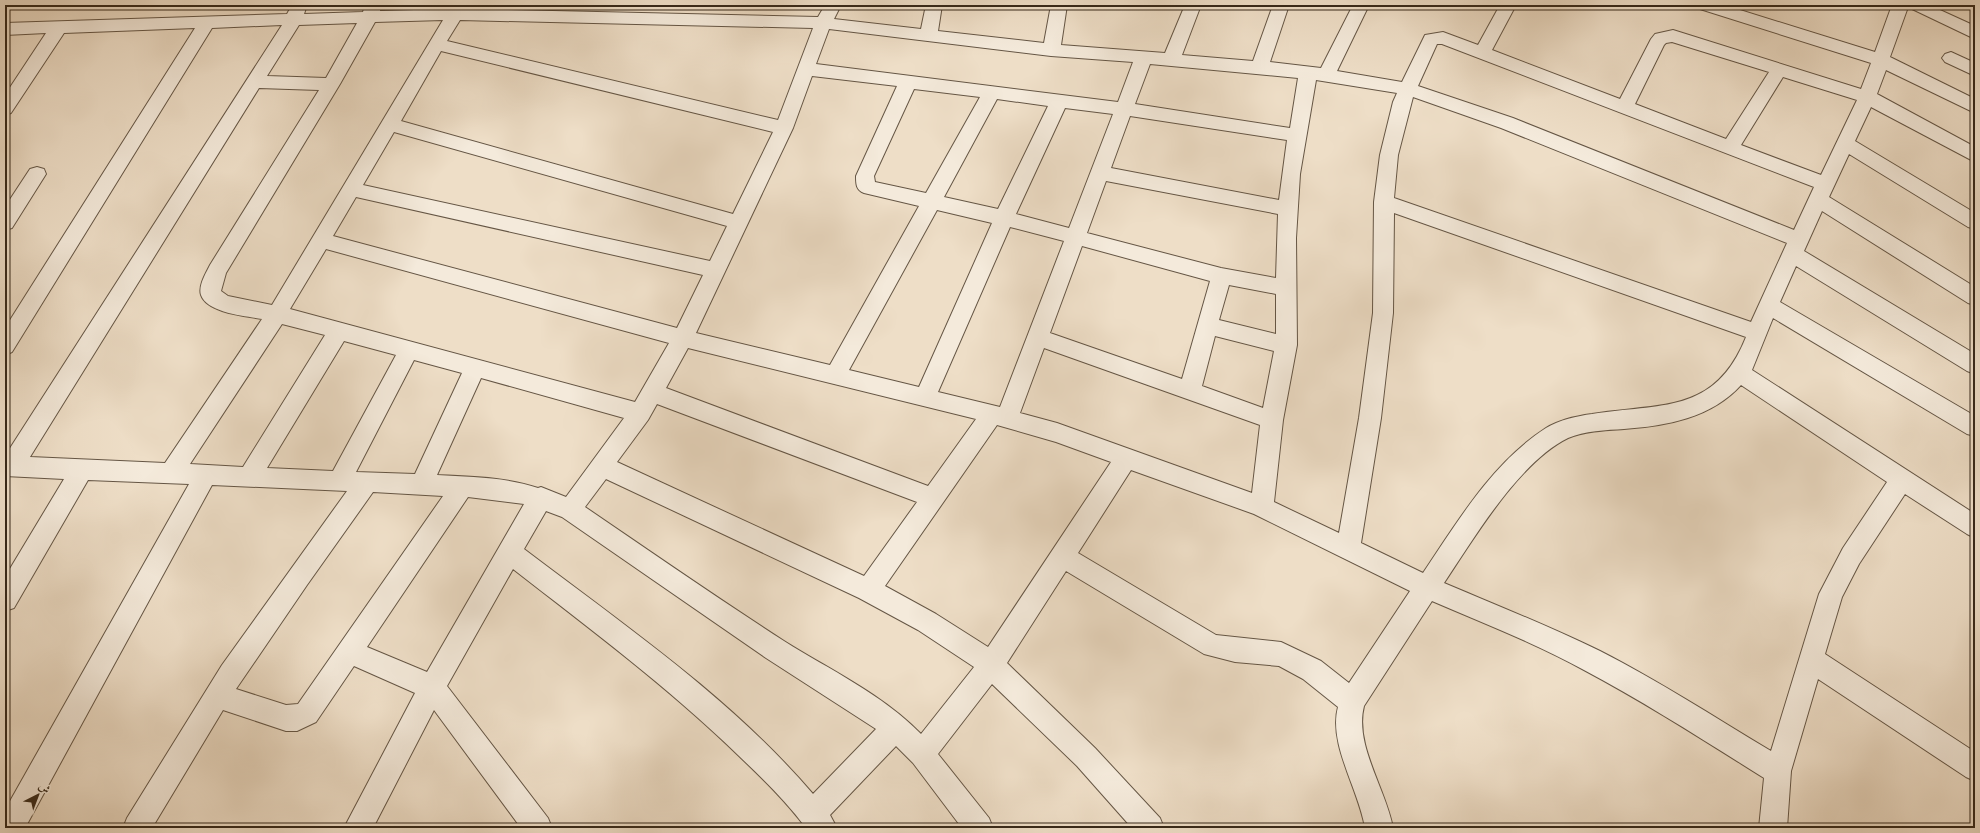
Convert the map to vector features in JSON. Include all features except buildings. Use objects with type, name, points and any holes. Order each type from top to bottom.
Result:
[{"type":"street","points":[[5,346],[217,21],[234,5]]},
{"type":"street","points":[[727,22],[731,5]]},
{"type":"street","points":[[570,510],[640,413],[683,338],[716,270],[737,222],[784,128],[823,23],[833,5]]},
{"type":"street","points":[[928,36],[934,5]]},
{"type":"street","points":[[1051,50],[1059,5]]},
{"type":"street","points":[[1171,60],[1193,5]]},
{"type":"street","points":[[1260,67],[1281,5]]},
{"type":"street","points":[[1262,508],[1272,420],[1286,345],[1287,209],[1296,135],[1317,74],[1361,5]]},
{"type":"street","points":[[1482,53],[1508,5]]},
{"type":"street","points":[[1706,5],[1881,60],[1975,107]]},
{"type":"street","points":[[1379,828],[1376,810],[1350,739],[1348,718],[1352,702],[1366,678],[1427,587],[1488,501],[1519,463],[1555,434],[1597,421],[1649,419],[1683,412],[1722,392],[1739,373],[1758,333],[1768,305],[1867,97],[1900,5]]},
{"type":"street","points":[[1915,5],[1975,33]]},
{"type":"street","points":[[171,474],[277,314],[458,9]]},
{"type":"street","points":[[5,29],[217,21],[297,12],[458,9],[603,12],[727,22],[823,23],[1051,50],[1143,59],[1260,67],[1317,74],[1408,89],[1475,111],[1796,247],[1975,365]]},
{"type":"street","points":[[371,11],[331,84],[217,271],[211,287],[211,294],[222,303],[277,314],[339,330],[640,413]]},
{"type":"street","points":[[297,12],[8,466],[462,486],[507,490],[541,497],[570,510],[775,649],[868,707],[896,727],[922,754],[976,826]]},
{"type":"street","points":[[5,110],[59,27]]},
{"type":"street","points":[[1625,106],[1657,43],[1661,38],[1673,36],[1867,97],[1975,155]]},
{"type":"street","points":[[1348,549],[1370,418],[1383,313],[1384,202],[1389,155],[1402,102],[1431,39],[1443,38],[1730,147],[1821,191],[1975,297]]},
{"type":"street","points":[[438,45],[784,128]]},
{"type":"street","points":[[1951,58],[1975,70]]},
{"type":"street","points":[[868,590],[933,498],[999,416],[1038,337],[1143,59]]},
{"type":"street","points":[[806,69],[1124,109],[1296,135]]},
{"type":"street","points":[[1730,147],[1779,70]]},
{"type":"street","points":[[253,82],[331,84]]},
{"type":"street","points":[[908,82],[865,176],[866,186],[1004,218],[1076,239],[1221,276],[1286,288]]},
{"type":"street","points":[[835,376],[992,92]]},
{"type":"street","points":[[925,397],[1004,218],[1059,101]]},
{"type":"street","points":[[390,124],[737,222]]},
{"type":"street","points":[[1845,144],[1975,222]]},
{"type":"street","points":[[1100,173],[1287,209]]},
{"type":"street","points":[[5,223],[37,174]]},
{"type":"street","points":[[351,189],[716,270]]},
{"type":"street","points":[[1384,202],[1758,333]]},
{"type":"street","points":[[321,240],[683,338],[999,416],[1126,458],[1262,508],[1427,587],[1556,643],[1593,661],[1650,693],[1778,771]]},
{"type":"street","points":[[1190,391],[1221,276]]},
{"type":"street","points":[[1768,305],[1975,427]]},
{"type":"street","points":[[1208,326],[1286,345]]},
{"type":"street","points":[[249,477],[339,330]]},
{"type":"street","points":[[1038,337],[1272,420]]},
{"type":"street","points":[[339,481],[409,350]]},
{"type":"street","points":[[421,484],[475,368]]},
{"type":"street","points":[[1739,373],[1975,527]]},
{"type":"street","points":[[651,392],[933,498]]},
{"type":"street","points":[[922,754],[991,665],[1126,458]]},
{"type":"street","points":[[602,466],[868,590],[927,622],[991,665],[1086,757],[1150,828]]},
{"type":"street","points":[[5,600],[81,470]]},
{"type":"street","points":[[10,828],[206,475]]},
{"type":"street","points":[[1773,828],[1778,771],[1831,594],[1851,556],[1902,479]]},
{"type":"street","points":[[137,828],[218,696],[298,576],[367,482]]},
{"type":"street","points":[[218,696],[286,718],[297,718],[307,713],[462,486]]},
{"type":"street","points":[[358,828],[432,687],[541,497]]},
{"type":"street","points":[[509,552],[696,699],[739,737],[818,821],[896,727]]},
{"type":"street","points":[[1062,556],[1213,646],[1235,650],[1280,654],[1312,670],[1352,702]]},
{"type":"street","points":[[349,652],[432,687],[533,826]]},
{"type":"street","points":[[1812,660],[1975,768]]}]
